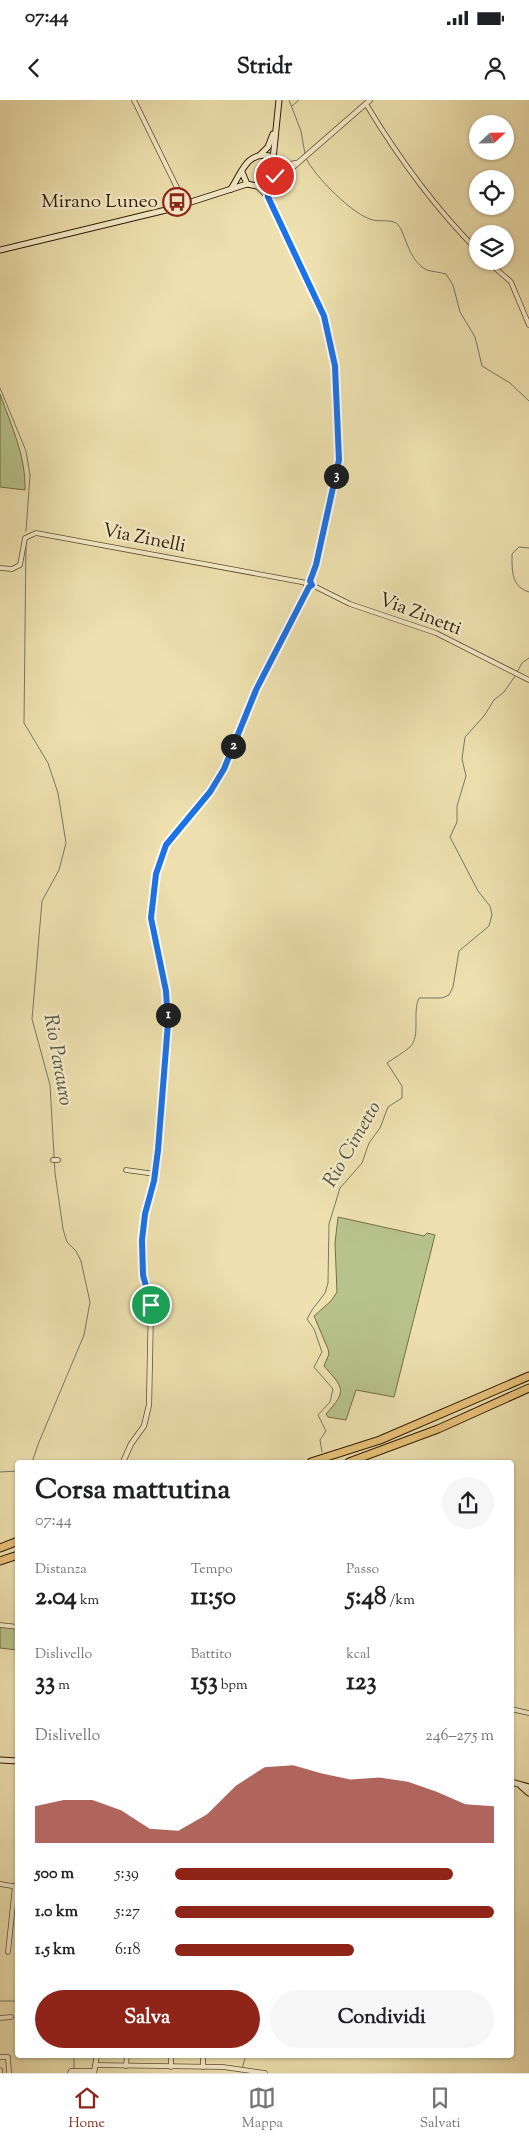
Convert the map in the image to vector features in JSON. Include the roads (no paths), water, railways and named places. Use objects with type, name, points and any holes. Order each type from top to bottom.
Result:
[{"type":"highway","points":[[318,1460],[380,1440],[529,1376]]},
{"type":"highway","points":[[354,1460],[438,1428],[529,1388]]},
{"type":"highway","points":[[0,1548],[15,1542]]},
{"type":"highway","points":[[0,1561],[15,1556]]},
{"type":"main road","points":[[0,250],[185,204],[247,184],[257,186],[268,182],[275,176],[274,161],[279,100]]},
{"type":"main road","points":[[231,189],[242,172],[245,163],[260,155],[270,142],[276,124]]},
{"type":"main road","points":[[260,155],[269,156],[274,161]]},
{"type":"main road","points":[[242,172],[247,184]]},
{"type":"main road","points":[[0,1760],[15,1761]]},
{"type":"main road","points":[[514,1783],[529,1787]]},
{"type":"main road","points":[[519,1785],[529,1792]]},
{"type":"street","points":[[134,100],[185,204]]},
{"type":"street","points":[[275,176],[297,163],[370,100]]},
{"type":"street","points":[[366,104],[400,160],[447,219],[469,242]]},
{"type":"street","points":[[274,161],[286,165],[297,163]]},
{"type":"street","points":[[268,182],[268,197]]},
{"type":"street","points":[[124,1460],[131,1444],[144,1426],[149,1405],[151,1305],[143,1275],[142,1240],[145,1214],[155,1174],[162,1119],[168,1010],[151,918],[157,868],[166,845],[218,781],[256,690],[309,584],[316,565],[339,460],[335,366],[324,316],[268,197],[257,186]]},
{"type":"street","points":[[497,270],[511,282],[529,324]]},
{"type":"street","name":"Via Zinelli","points":[[0,568],[12,569],[20,565],[25,538],[36,532],[309,584]]},
{"type":"street","name":"Via Zinetti","points":[[309,584],[350,604],[436,633],[529,680]]},
{"type":"street","points":[[126,1170],[155,1174]]},
{"type":"street","points":[[0,1625],[15,1627]]},
{"type":"street","points":[[514,1710],[529,1713]]},
{"type":"street","points":[[0,1884],[15,1887]]},
{"type":"street","points":[[8,1952],[15,1895]]},
{"type":"street","points":[[0,2018],[11,2017]]},
{"type":"street","points":[[0,2057],[8,2057],[9,2073]]},
{"type":"street","points":[[126,2066],[127,2058]]},
{"type":"street","points":[[171,2058],[171,2067]]},
{"type":"street","points":[[198,2073],[202,2058]]},
{"type":"street","points":[[73,2071],[126,2066],[222,2067],[265,2073]]},
{"type":"street","points":[[153,2067],[153,2073]]},
{"type":"street","points":[[176,2067],[176,2073]]},
{"type":"street","points":[[222,2067],[222,2073]]},
{"type":"waterway","name":"Rio Cimetto","points":[[289,100],[301,131],[305,154]]},
{"type":"waterway","points":[[292,106],[299,100]]},
{"type":"waterway","name":"Rio Cimetto","points":[[306,158],[317,175],[335,194],[356,211],[373,220],[396,223],[420,266],[427,270],[446,274],[453,285],[460,312],[475,337],[482,366],[510,383],[529,401]]},
{"type":"waterway","name":"Rio Parauro","points":[[0,388],[26,451],[30,475],[26,531]]},
{"type":"waterway","name":"Rio Parauro","points":[[26,541],[24,723],[48,763],[58,793],[66,843],[59,870],[42,901],[32,1019],[50,1085],[55,1173],[63,1229],[67,1242],[76,1251],[81,1261],[90,1302],[84,1335],[33,1460]]},
{"type":"waterway","name":"Rio Cimetto","points":[[529,548],[519,547],[512,554],[513,572],[516,582],[523,590],[529,592]]},
{"type":"waterway","name":"Rio Cimetto","points":[[517,672],[522,663],[529,658]]},
{"type":"waterway","name":"Rio Cimetto","points":[[322,1452],[320,1440],[326,1431],[318,1415],[330,1402],[333,1389],[314,1367],[322,1352],[314,1329],[307,1319],[325,1293],[328,1283],[329,1224],[340,1188],[362,1163],[369,1143],[380,1128],[388,1107],[402,1098],[402,1086],[387,1063],[410,1047],[413,1042],[419,998],[442,998],[449,995],[453,987],[459,951],[489,926],[492,915],[490,906],[478,891],[450,837],[457,822],[457,806],[466,776],[462,759],[465,737],[484,716],[494,700],[504,692],[515,676]]},
{"type":"waterway","name":"Rio Parauro","points":[[0,1472],[15,1471]]},
{"type":"waterway","name":"Rio Parauro","points":[[0,2001],[15,2001]]},
{"type":"waterway","name":"Rio Parauro","points":[[74,2058],[74,2069]]},
{"type":"waterway","points":[[242,2069],[245,2058]]},
{"type":"place","name":"Mirano Luneo","points":[[177,202]]}]
